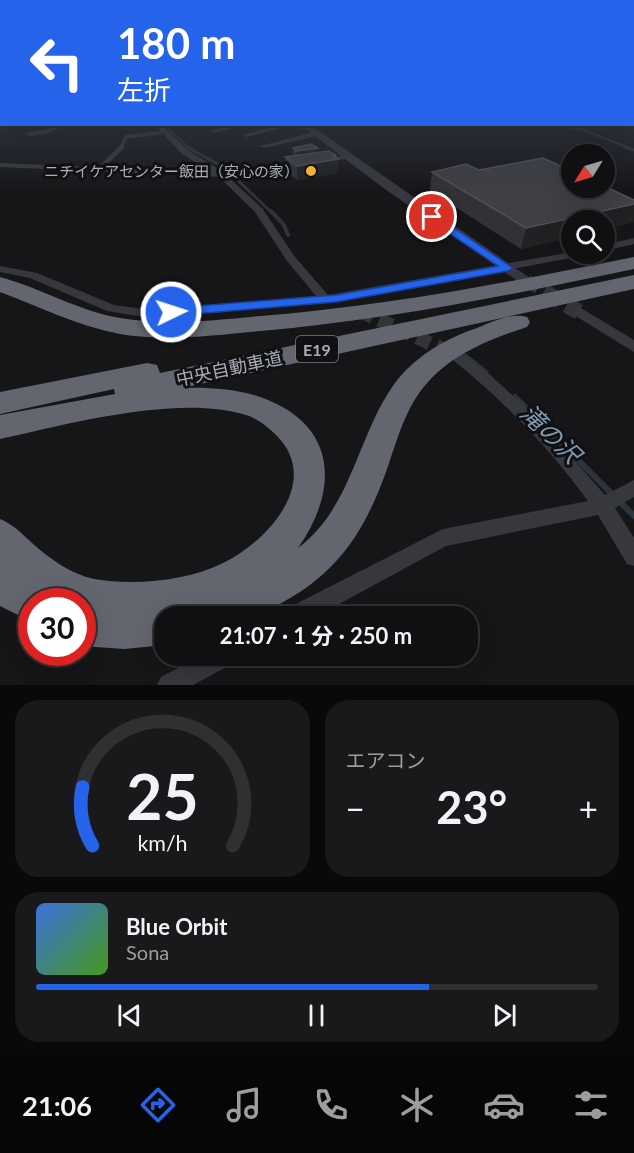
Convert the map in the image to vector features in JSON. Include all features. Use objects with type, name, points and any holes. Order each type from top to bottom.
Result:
[{"type":"highway","points":[[0,284],[92,319],[121,326],[166,330],[271,323],[411,304],[518,287],[634,263]]},
{"type":"highway","name":"中央自動車道","points":[[0,418],[634,271]]},
{"type":"highway","name":"中央自動車道","points":[[0,418],[634,282]]},
{"type":"highway","points":[[233,606],[284,581],[310,564],[330,544],[354,509],[387,423],[406,390],[419,374],[455,345],[533,317],[634,290]]},
{"type":"highway","points":[[0,418],[109,405],[195,398],[249,404],[280,419],[301,442],[311,473],[309,491],[298,520],[269,556],[223,585],[184,597],[117,601],[84,597],[36,570],[15,554],[0,536]]},
{"type":"highway","points":[[0,580],[18,595]]},
{"type":"highway","points":[[96,627],[110,629],[154,626]]},
{"type":"street","points":[[161,128],[185,152],[223,174],[259,210],[291,259],[330,299],[356,309]]},
{"type":"street","points":[[215,131],[227,128]]},
{"type":"street","points":[[246,135],[269,128]]},
{"type":"street","points":[[307,128],[527,281]]},
{"type":"street","points":[[264,146],[314,134]]},
{"type":"street","points":[[0,165],[238,174],[346,157]]},
{"type":"street","points":[[615,245],[634,241]]},
{"type":"street","points":[[0,269],[33,274],[111,308],[150,314],[330,299],[561,257]]},
{"type":"street","points":[[579,312],[634,347]]},
{"type":"street","points":[[458,357],[618,498],[633,554]]},
{"type":"street","points":[[315,606],[443,538],[618,498]]},
{"type":"street","points":[[169,685],[205,666]]},
{"type":"lane","points":[[29,134],[45,132],[54,128]]},
{"type":"lane","points":[[99,170],[124,145],[126,137],[165,132]]},
{"type":"building","points":[[311,144],[318,148],[296,151],[293,148]]},
{"type":"building","points":[[329,151],[338,159],[297,166],[285,157]]},
{"type":"building","points":[[543,158],[561,166],[561,198],[615,198],[615,191],[634,200],[634,204],[607,210],[561,210],[561,220],[526,228],[432,172],[466,164],[479,170]]},
{"type":"waterway","name":"滝の沢","points":[[168,128],[189,148]]},
{"type":"waterway","points":[[574,128],[629,148]]},
{"type":"waterway","name":"滝の沢","points":[[187,147],[225,168],[272,213]]},
{"type":"waterway","points":[[625,147],[634,150]]},
{"type":"waterway","name":"滝の沢","points":[[271,211],[284,225],[288,235]]},
{"type":"waterway","name":"滝の沢","points":[[463,354],[486,372]]},
{"type":"waterway","name":"滝の沢","points":[[515,397],[613,495]]},
{"type":"waterway","name":"滝の沢","points":[[619,501],[634,516]]},
{"type":"tunnel","points":[[527,281],[549,294]]},
{"type":"tunnel","points":[[546,293],[579,312]]},
{"type":"tunnel","points":[[360,311],[451,353]]},
{"type":"place","name":"ニチイケアセンター飯田（安心の家）","points":[[311,171]]},
{"type":"route","points":[[171,312],[336,298],[508,268],[432,217]]}]
